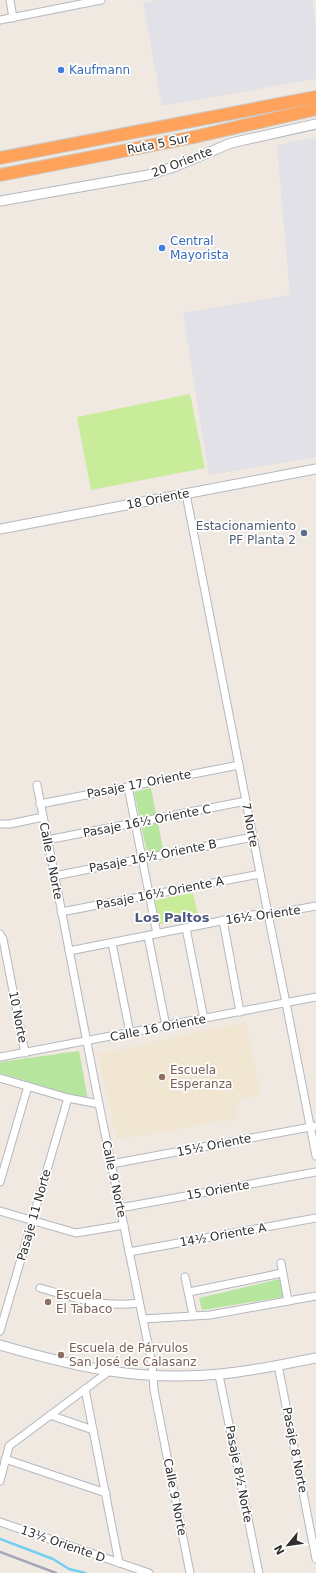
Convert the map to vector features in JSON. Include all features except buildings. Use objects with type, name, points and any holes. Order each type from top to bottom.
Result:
[{"type":"highway","name":"Ruta 5 Sur","points":[[0,158],[316,97]]},
{"type":"highway","name":"Ruta 5 Sur","points":[[0,175],[194,137],[316,109]]},
{"type":"street","points":[[10,0],[13,18]]},
{"type":"street","points":[[0,20],[67,4],[101,0]]},
{"type":"street","name":"20 Oriente","points":[[0,201],[148,175],[174,167],[232,143],[316,124]]},
{"type":"street","name":"18 Oriente","points":[[0,529],[316,469]]},
{"type":"street","name":"7 Norte","points":[[186,494],[268,914],[313,1126],[316,1156]]},
{"type":"street","name":"Pasaje 17 Oriente","points":[[40,804],[239,765]]},
{"type":"street","name":"Calle 9 Norte","points":[[36,785],[152,1364],[154,1390],[190,1573]]},
{"type":"street","points":[[128,787],[157,934]]},
{"type":"street","name":"Pasaje 16½ Oriente C","points":[[47,840],[246,801]]},
{"type":"street","points":[[0,824],[10,824],[43,817]]},
{"type":"street","name":"Pasaje 16½ Oriente B","points":[[54,876],[253,837]]},
{"type":"street","name":"Pasaje 16½ Oriente A","points":[[61,912],[260,874]]},
{"type":"street","name":"16½ Oriente","points":[[69,951],[223,920],[316,906]]},
{"type":"street","points":[[223,920],[240,1012]]},
{"type":"street","points":[[186,928],[204,1019]]},
{"type":"street","name":"10 Norte","points":[[0,934],[3,939],[25,1053]]},
{"type":"street","points":[[148,936],[166,1026]]},
{"type":"street","points":[[112,943],[130,1033]]},
{"type":"street","name":"Calle 16 Oriente","points":[[0,1057],[87,1042],[316,997]]},
{"type":"street","points":[[0,1078],[68,1098],[99,1104]]},
{"type":"street","points":[[0,1182],[28,1086]]},
{"type":"street","name":"Pasaje 11 Norte","points":[[0,1331],[68,1098]]},
{"type":"street","name":"15½ Oriente","points":[[111,1164],[313,1126]]},
{"type":"street","name":"15 Oriente","points":[[120,1208],[316,1172]]},
{"type":"street","points":[[0,1211],[71,1232],[80,1233],[124,1225]]},
{"type":"street","name":"14½ Oriente A","points":[[129,1252],[316,1218]]},
{"type":"street","points":[[281,1263],[288,1301]]},
{"type":"street","points":[[189,1292],[282,1273]]},
{"type":"street","points":[[185,1277],[193,1315]]},
{"type":"street","points":[[40,1288],[99,1304],[117,1305],[139,1303]]},
{"type":"street","points":[[143,1319],[230,1312],[316,1296]]},
{"type":"street","points":[[0,1345],[65,1363],[108,1372],[153,1376],[219,1374],[316,1358]]},
{"type":"street","name":"Pasaje 8 Norte","points":[[278,1365],[316,1559]]},
{"type":"street","points":[[0,1481],[9,1446],[108,1372]]},
{"type":"street","name":"Pasaje 8½ Norte","points":[[219,1374],[259,1573]]},
{"type":"street","points":[[86,1389],[120,1563]]},
{"type":"street","points":[[50,1415],[93,1430]]},
{"type":"street","points":[[5,1459],[106,1493]]},
{"type":"street","name":"13½ Oriente D","points":[[0,1522],[149,1573]]},
{"type":"shaded area","points":[[156,0],[312,0],[316,24],[316,79],[162,106],[143,3]]},
{"type":"shaded area","points":[[316,137],[316,457],[209,475],[183,313],[290,295],[277,145]]},
{"type":"shaded area","name":"Escuela Esperanza","points":[[246,1022],[261,1095],[236,1101],[239,1118],[117,1140],[98,1054]]},
{"type":"green space","points":[[190,394],[205,468],[91,490],[77,417]]},
{"type":"green space","points":[[151,788],[163,849],[148,857],[134,792]]},
{"type":"green space","points":[[193,893],[198,916],[160,924],[155,900]]},
{"type":"green space","points":[[79,1051],[88,1100],[0,1073],[0,1062]]},
{"type":"green space","points":[[280,1279],[283,1297],[202,1310],[199,1298]]},
{"type":"waterway","points":[[0,1539],[53,1559],[69,1569],[85,1573]]},
{"type":"railway","points":[[0,1552],[56,1573]]},
{"type":"place","name":"Kaufmann","points":[[61,70]]},
{"type":"place","name":"Central Mayorista","points":[[162,248]]},
{"type":"place","name":"Estacionamiento PF Planta 2","points":[[304,533]]},
{"type":"place","name":"Escuela Esperanza","points":[[162,1077]]},
{"type":"place","name":"Escuela El Tabaco","points":[[48,1302]]},
{"type":"place","name":"Escuela de Párvulos San José de Calasanz","points":[[61,1355]]},
{"type":"district","name":"Los Paltos","points":[[172,917]]}]
